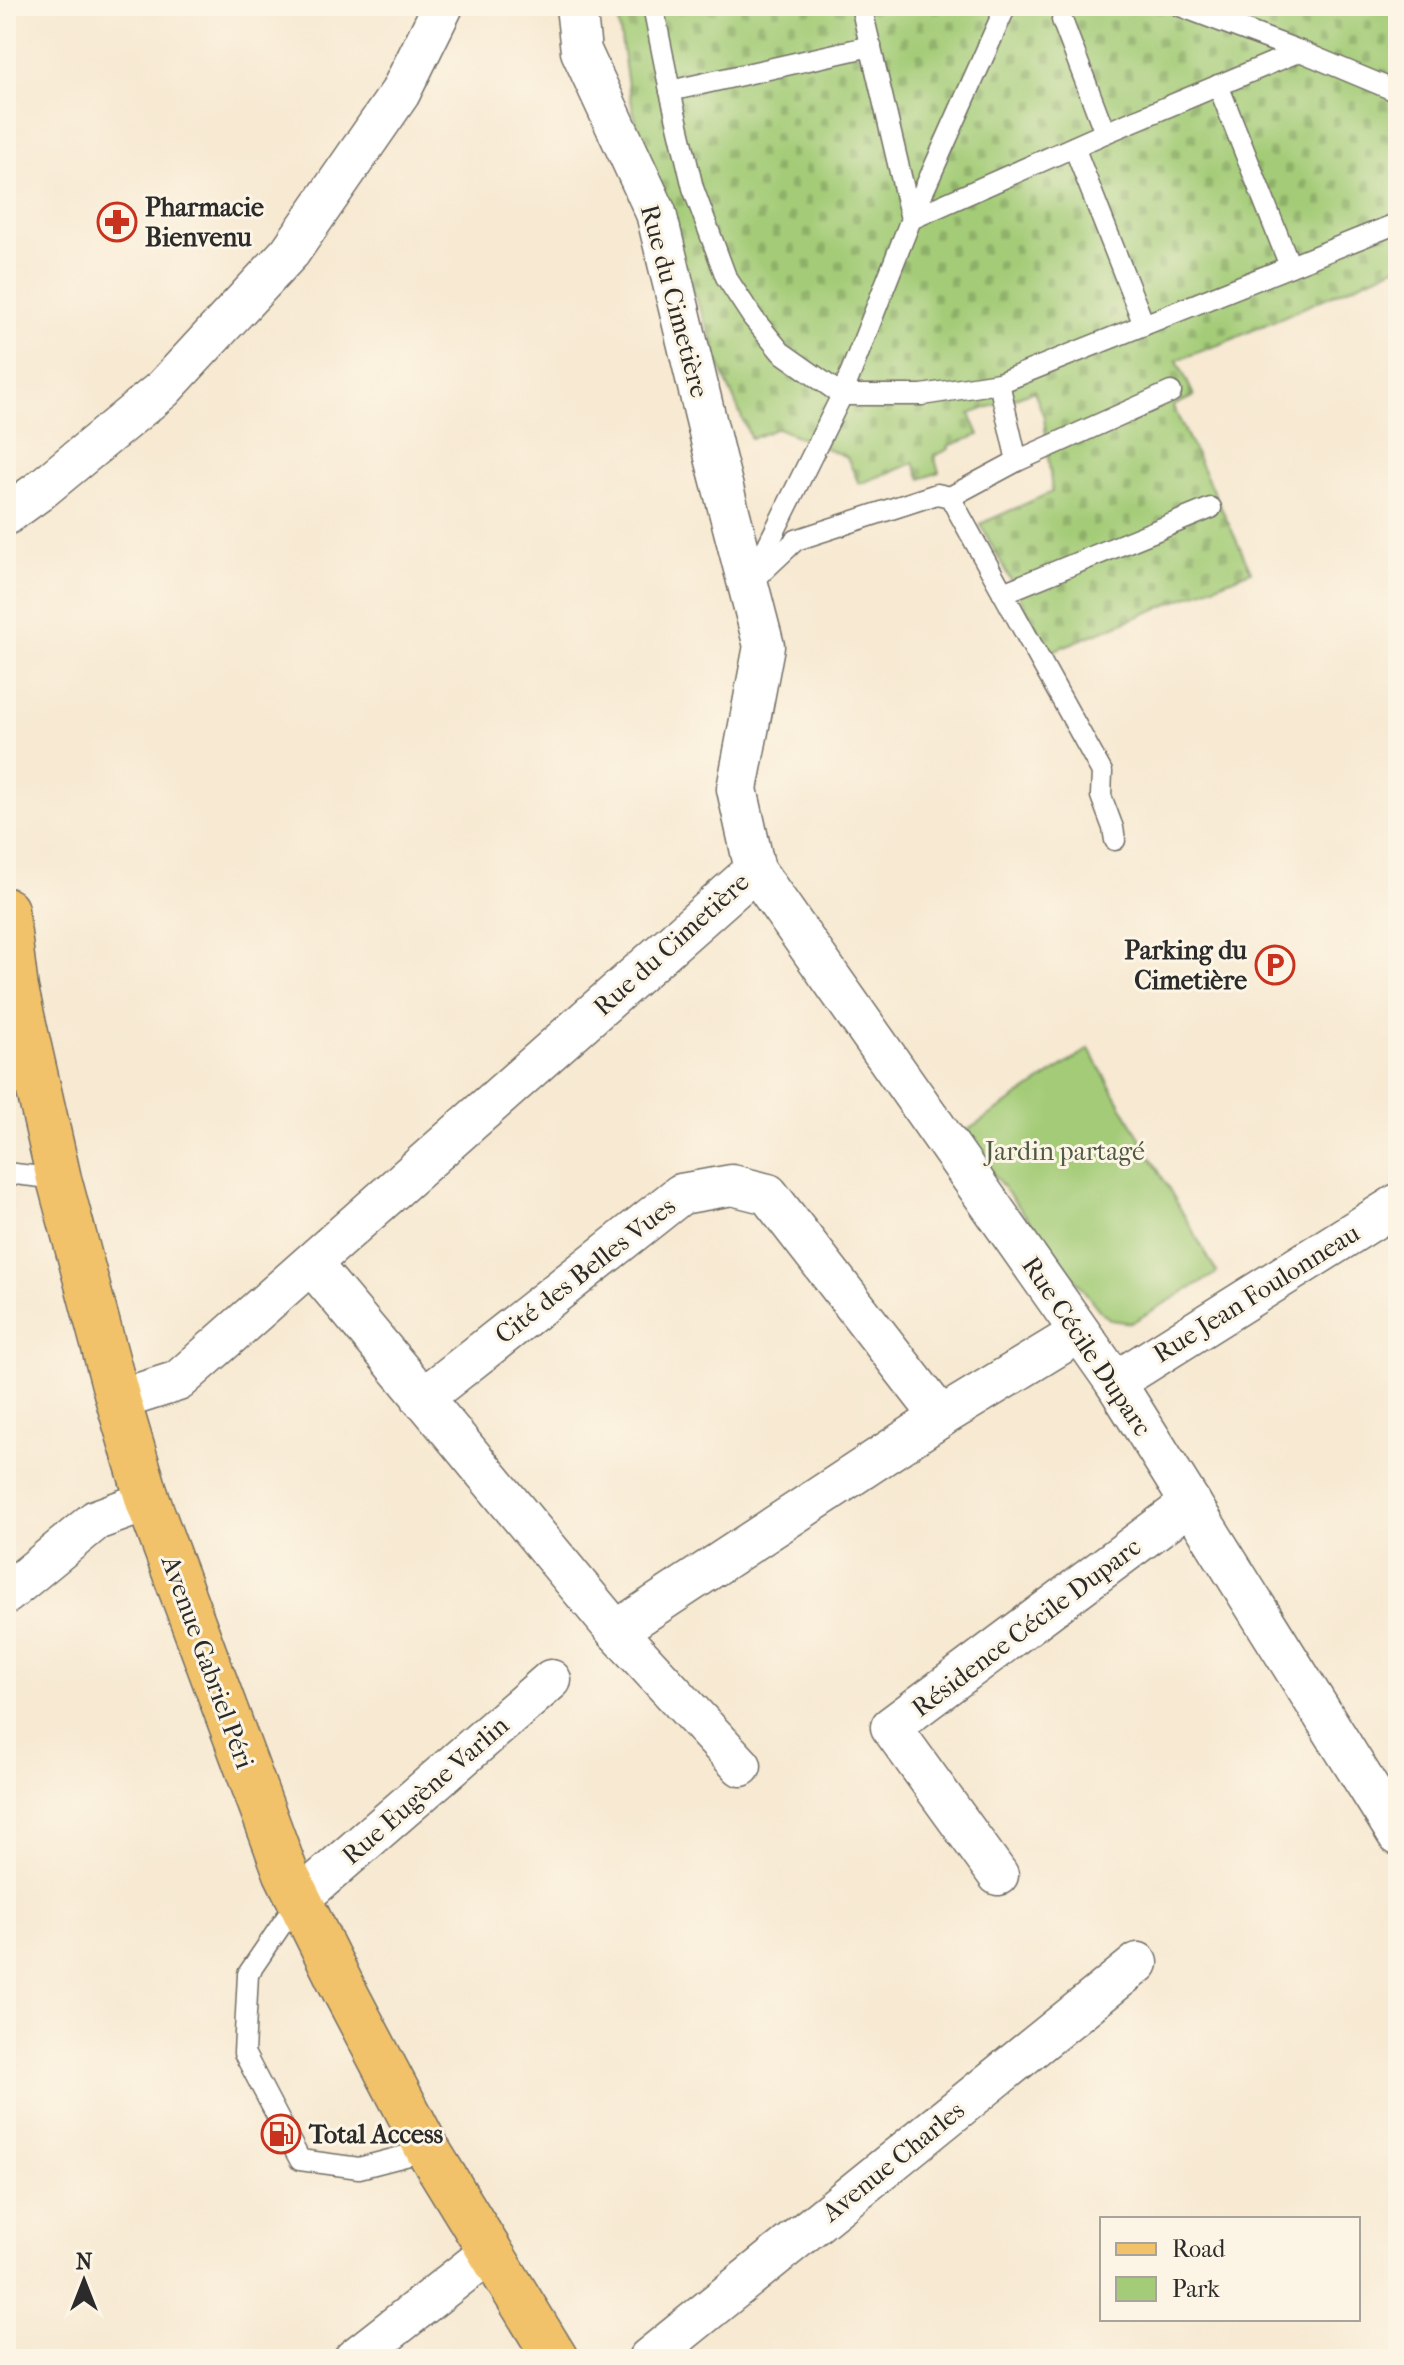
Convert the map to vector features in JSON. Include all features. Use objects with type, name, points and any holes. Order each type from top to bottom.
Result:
[{"type":"main road","name":"Avenue Gabriel Péri","points":[[6,910],[16,989],[59,1179],[118,1400],[148,1501],[286,1873],[428,2150],[556,2359]]},
{"type":"street","points":[[6,515],[163,389],[290,252],[400,93],[443,6]]},
{"type":"street","name":"Rue du Cimetière","points":[[118,1400],[178,1381],[755,870],[737,789],[764,646],[656,213],[581,51],[576,6]]},
{"type":"street","name":"Rue Cécile Duparc","points":[[755,870],[1115,1382],[1398,1835]]},
{"type":"street","name":"Cité des Belles Vues","points":[[422,1399],[681,1194],[732,1185],[768,1194],[941,1417]]},
{"type":"street","name":"Rue Jean Foulonneau","points":[[1115,1382],[1398,1204]]},
{"type":"street","points":[[311,1264],[616,1631],[741,1766]]},
{"type":"street","points":[[616,1631],[941,1417],[1079,1333]]},
{"type":"street","points":[[6,1594],[96,1520],[148,1501]]},
{"type":"street","name":"Résidence Cécile Duparc","points":[[998,1875],[891,1727],[1191,1503]]},
{"type":"street","name":"Rue Eugène Varlin","points":[[299,1899],[551,1680]]},
{"type":"street","name":"Avenue Charles","points":[[648,2359],[1138,1963]]},
{"type":"street","points":[[354,2359],[489,2253]]},
{"type":"lane","points":[[653,6],[693,188],[726,277],[753,318],[781,352],[842,395],[922,395],[999,383],[1398,223]]},
{"type":"lane","points":[[861,6],[911,219]]},
{"type":"lane","points":[[749,585],[842,395],[911,219],[1006,6]]},
{"type":"lane","points":[[1180,6],[1223,14],[1300,51],[1398,92]]},
{"type":"lane","points":[[1062,20],[1105,133]]},
{"type":"lane","points":[[670,91],[871,46]]},
{"type":"lane","points":[[911,219],[1300,51]]},
{"type":"lane","points":[[1218,85],[1290,266]]},
{"type":"lane","points":[[1074,147],[1144,325]]},
{"type":"lane","points":[[999,383],[1017,461]]},
{"type":"lane","points":[[749,585],[796,540],[937,494],[950,497],[1017,461],[1171,392]]},
{"type":"lane","points":[[950,497],[1102,772],[1101,796],[1115,840]]},
{"type":"lane","points":[[1003,593],[1211,508]]},
{"type":"lane","points":[[6,1173],[59,1179]]},
{"type":"lane","points":[[299,1899],[248,1974],[244,2053],[300,2160],[359,2168],[428,2150]]},
{"type":"green space","points":[[616,6],[1398,6],[1398,266],[1226,342],[1177,360],[1194,396],[1173,406],[1251,571],[1050,652],[980,524],[1052,492],[1044,417],[1034,391],[970,414],[979,435],[948,446],[949,449],[934,456],[939,472],[921,479],[914,463],[859,484],[847,457],[778,428],[751,439],[712,348],[715,345],[655,188],[636,124]]},
{"type":"green space","name":"Jardin partagé","points":[[1089,1049],[1217,1273],[1131,1323],[1111,1320],[1100,1311],[962,1134]]},
{"type":"place","name":"Pharmacie Bienvenu","points":[[117,222]]},
{"type":"place","name":"Parking du Cimetière","points":[[1275,965]]},
{"type":"place","name":"Total Access","points":[[281,2134]]}]
